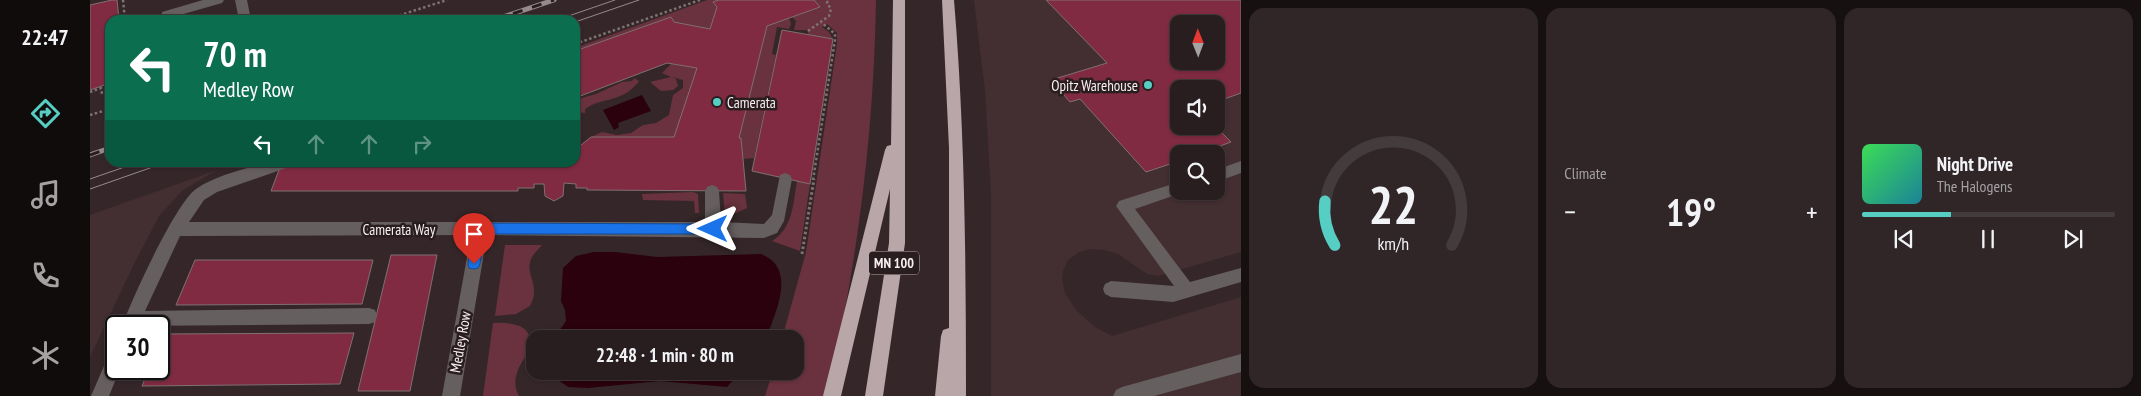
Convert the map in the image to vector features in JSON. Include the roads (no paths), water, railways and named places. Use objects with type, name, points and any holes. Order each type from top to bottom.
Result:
[{"type":"highway","name":"MN 100","points":[[874,396],[897,243],[899,0]]},
{"type":"highway","points":[[948,0],[955,75],[958,250],[957,396]]},
{"type":"highway","points":[[832,396],[897,129]]},
{"type":"highway","points":[[944,396],[958,250]]},
{"type":"street","points":[[166,15],[218,0]]},
{"type":"street","points":[[241,0],[244,15]]},
{"type":"street","points":[[136,315],[176,229],[199,196],[212,187],[272,167]]},
{"type":"street","points":[[1225,173],[1241,167]]},
{"type":"street","name":"Camerata Way","points":[[176,229],[480,228],[764,231],[772,228],[779,216],[785,179]]},
{"type":"street","points":[[712,191],[713,229]]},
{"type":"street","points":[[1170,191],[1124,206],[1187,291]]},
{"type":"street","name":"Medley Row","points":[[451,396],[480,228]]},
{"type":"street","points":[[1111,289],[1173,294],[1241,275]]},
{"type":"street","points":[[170,322],[369,316]]},
{"type":"street","points":[[1122,396],[1241,363]]},
{"type":"street","points":[[100,396],[107,380]]},
{"type":"tram line","points":[[572,15],[615,0]]},
{"type":"tram line","points":[[580,20],[639,0]]},
{"type":"tram line","points":[[90,179],[125,167]]},
{"type":"tram line","points":[[90,189],[153,167]]},
{"type":"railway","points":[[509,15],[554,0]]},
{"type":"railway","points":[[90,155],[105,150]]},
{"type":"place","name":"Opitz Warehouse","points":[[1148,85]]},
{"type":"place","name":"Camerata","points":[[717,102]]}]
